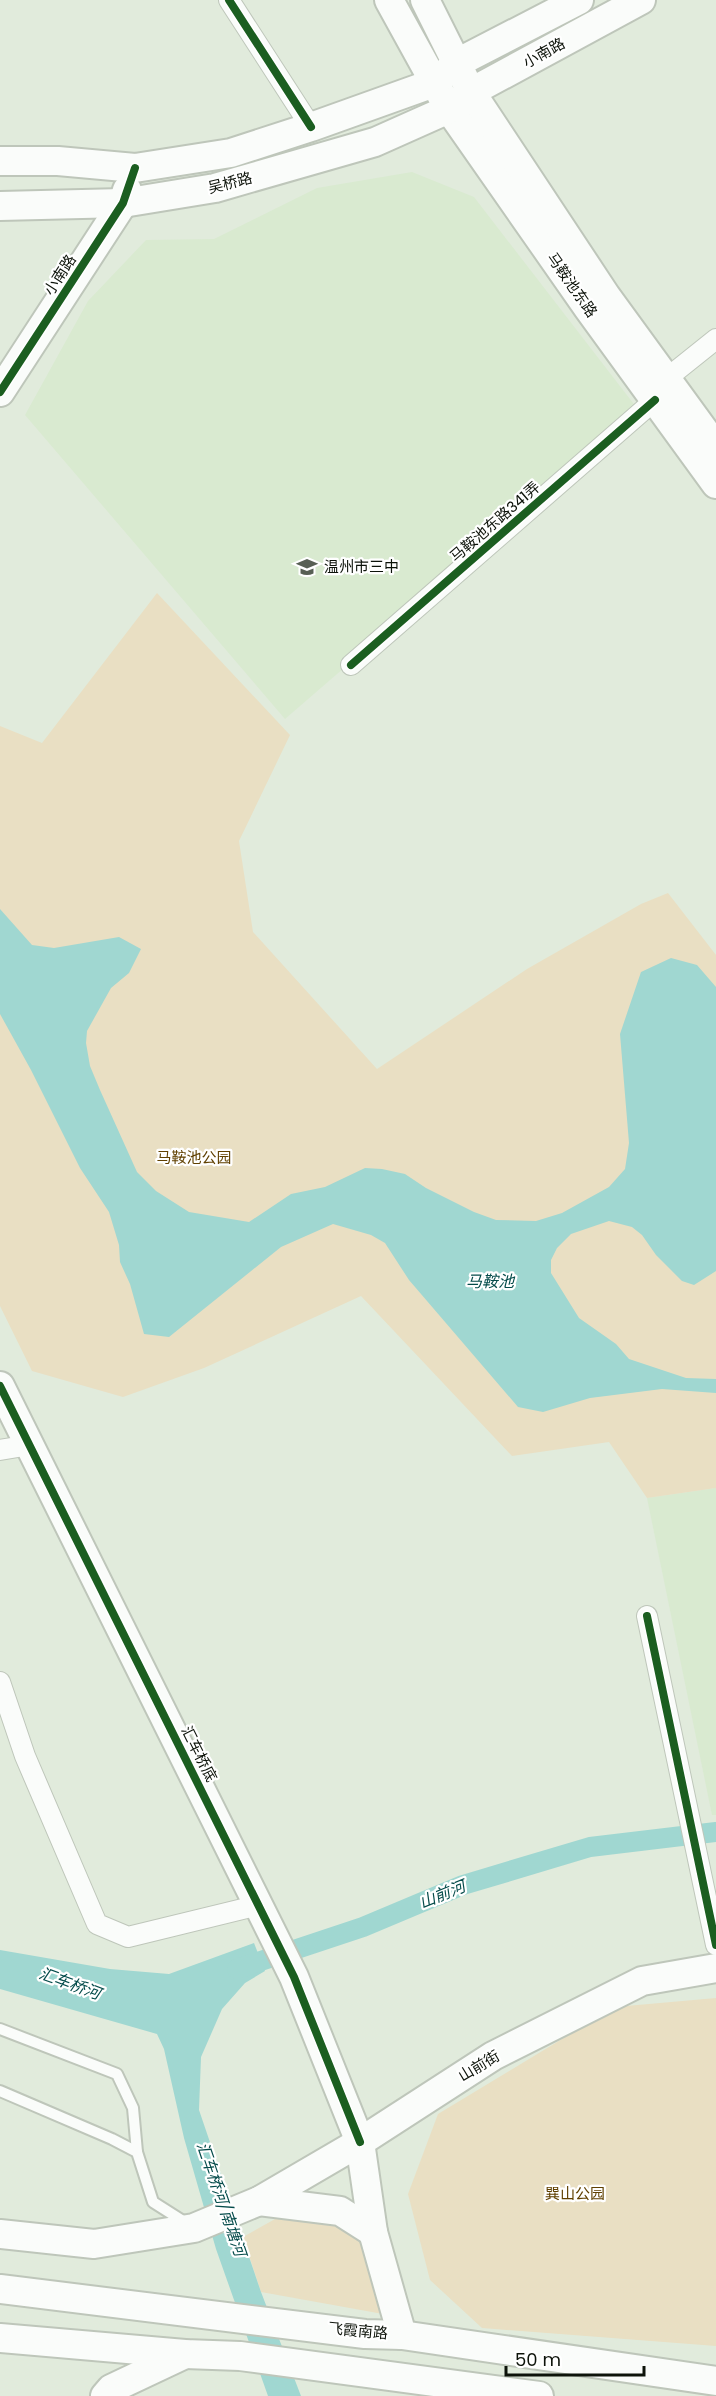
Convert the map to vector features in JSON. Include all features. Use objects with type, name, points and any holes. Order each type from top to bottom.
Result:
[{"type":"main road","name":"马鞍池东路","points":[[389,0],[449,109],[588,308],[716,447]]},
{"type":"main road","name":"马鞍池东路","points":[[424,0],[471,92],[606,296],[716,484]]},
{"type":"main road","name":"小南路","points":[[434,83],[457,63],[579,0]]},
{"type":"main road","name":"小南路","points":[[449,109],[471,92],[641,0]]},
{"type":"main road","name":"吴桥路","points":[[0,161],[58,161],[135,168],[231,153],[434,83]]},
{"type":"main road","name":"吴桥路","points":[[0,206],[123,203],[215,188],[375,142],[449,109]]},
{"type":"main road","name":"小南路","points":[[0,393],[123,203],[135,168]]},
{"type":"main road","name":"汇车桥底","points":[[0,1386],[294,1977],[360,2142],[373,2232],[402,2335]]},
{"type":"main road","name":"山前街","points":[[0,2234],[94,2244],[194,2228],[256,2203],[360,2142],[494,2056],[642,1981],[716,1968]]},
{"type":"main road","name":"山前街","points":[[256,2203],[340,2211],[373,2232]]},
{"type":"main road","name":"飞霞南路","points":[[0,2289],[366,2334],[402,2335],[716,2381]]},
{"type":"main road","points":[[0,2338],[185,2354],[240,2356],[364,2371],[422,2387],[539,2396]]},
{"type":"main road","points":[[105,2396],[111,2389],[185,2354]]},
{"type":"street","points":[[229,0],[311,127]]},
{"type":"street","name":"马鞍池东路341弄","points":[[351,665],[716,339]]},
{"type":"street","points":[[0,1450],[30,1445]]},
{"type":"street","points":[[647,1616],[716,1945]]},
{"type":"street","points":[[0,1682],[25,1756],[97,1924],[129,1937],[263,1912]]},
{"type":"lane","points":[[0,2029],[117,2074],[133,2108],[137,2152],[153,2202],[194,2228]]},
{"type":"lane","points":[[0,2091],[137,2152]]},
{"type":"shaded area","name":"温州市三中","points":[[412,172],[474,197],[640,412],[285,719],[25,415],[88,301],[146,240],[214,239],[317,188]]},
{"type":"shaded area","points":[[716,1488],[716,1815],[712,1815],[647,1498]]},
{"type":"green space","name":"马鞍池公园","points":[[157,593],[290,735],[239,841],[253,932],[377,1069],[527,969],[641,904],[668,893],[716,955],[716,1488],[647,1498],[609,1442],[512,1456],[361,1296],[204,1368],[123,1397],[32,1371],[0,1306],[0,726],[42,743]]},
{"type":"green space","name":"巽山公园","points":[[716,1998],[716,2346],[482,2328],[430,2280],[408,2194],[438,2114],[615,2007]]},
{"type":"green space","points":[[293,2209],[363,2230],[383,2314],[261,2292],[243,2237]]},
{"type":"water","name":"马鞍池","points":[[0,909],[32,945],[54,948],[119,937],[141,949],[129,973],[111,988],[87,1031],[86,1043],[90,1066],[137,1172],[156,1191],[189,1212],[249,1222],[291,1194],[325,1187],[365,1168],[405,1174],[426,1188],[474,1212],[496,1220],[536,1221],[562,1213],[609,1187],[625,1169],[629,1143],[620,1034],[641,972],[671,958],[697,965],[716,987],[716,1271],[694,1285],[682,1281],[656,1255],[642,1235],[632,1227],[609,1221],[571,1234],[557,1248],[551,1260],[551,1273],[579,1318],[616,1344],[629,1359],[686,1378],[716,1379],[716,1393],[662,1389],[590,1398],[543,1412],[518,1407],[409,1280],[385,1243],[371,1235],[333,1224],[281,1247],[169,1337],[144,1334],[130,1284],[120,1262],[119,1245],[109,1212],[80,1168],[0,1014]]},
{"type":"water","points":[[254,1943],[265,1971],[245,1983],[222,2009],[201,2057],[199,2110],[261,2292],[301,2396],[268,2396],[216,2249],[184,2138],[164,2049],[157,2034],[0,1989],[0,1950],[110,1969],[169,1974]]},
{"type":"waterway","name":"山前河","points":[[237,1969],[363,1927],[463,1885],[590,1847],[716,1832]]},
{"type":"cycle path","points":[[229,0],[311,127]]},
{"type":"cycle path","points":[[0,392],[123,203],[135,168]]},
{"type":"cycle path","points":[[351,665],[655,400]]},
{"type":"cycle path","points":[[0,1386],[294,1977],[360,2142]]},
{"type":"cycle path","points":[[647,1616],[716,1945]]},
{"type":"place","name":"温州市三中","points":[[307,567]]},
{"type":"water label","name":"汇车桥河","points":[[70,1983]]},
{"type":"water label","name":"汇车桥河/南塘河","points":[[222,2199]]}]
